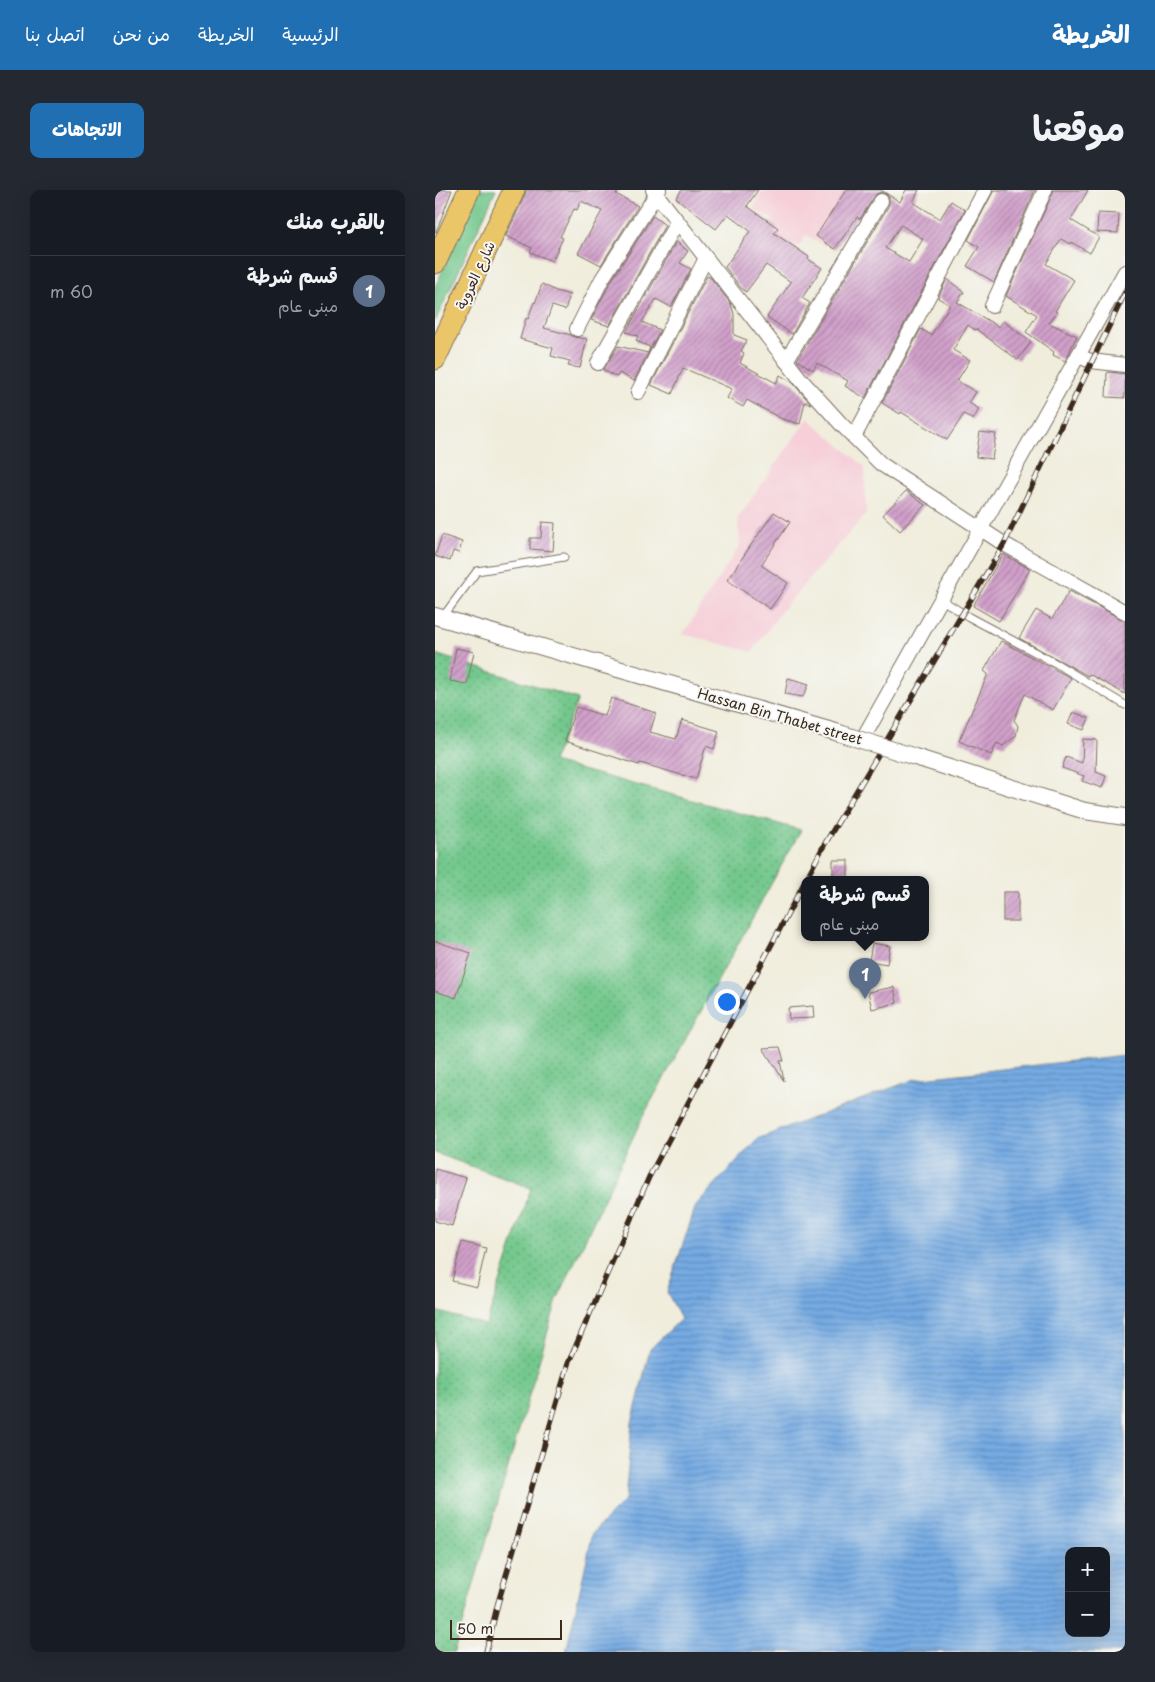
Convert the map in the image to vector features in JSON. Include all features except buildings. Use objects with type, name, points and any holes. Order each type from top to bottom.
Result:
[{"type":"main road","points":[[435,263],[469,190]]},
{"type":"main road","name":"شارع العروبة","points":[[435,359],[514,190]]},
{"type":"street","points":[[854,437],[985,190]]},
{"type":"street","points":[[992,306],[1045,190]]},
{"type":"street","points":[[577,329],[602,279],[656,191],[677,222],[802,381],[881,464],[1004,544],[1125,612]]},
{"type":"street","points":[[786,361],[881,201]]},
{"type":"street","points":[[599,363],[677,222]]},
{"type":"street","points":[[638,392],[706,258]]},
{"type":"street","points":[[862,740],[1078,356],[1120,290],[1125,272]]},
{"type":"street","points":[[1078,356],[1091,361],[1125,365]]},
{"type":"street","name":"Hassan Bin Thabet street","points":[[439,617],[839,733],[1085,811],[1125,817]]},
{"type":"lane","points":[[439,617],[477,571],[564,557]]},
{"type":"lane","points":[[941,600],[1057,664],[1125,705]]},
{"type":"shaded area","points":[[763,190],[856,190],[825,246],[806,235],[799,247],[767,232],[773,219],[753,209]]},
{"type":"shaded area","points":[[808,418],[865,467],[866,514],[787,604],[752,652],[683,634],[740,545],[738,518]]},
{"type":"green space","points":[[480,190],[496,190],[435,322],[435,287]]},
{"type":"green space","points":[[435,654],[578,699],[553,762],[801,830],[642,1118],[557,1300],[454,1652],[435,1652],[435,1311],[486,1325],[531,1188],[435,1153]]},
{"type":"water","points":[[1125,1055],[1125,1652],[566,1652],[593,1532],[625,1500],[632,1423],[650,1349],[681,1319],[667,1292],[696,1205],[757,1139],[915,1079]]},
{"type":"railway","points":[[808,876],[823,847],[1004,544],[1125,293]]},
{"type":"railway","points":[[486,1652],[498,1603],[568,1364],[649,1177],[801,889]]},
{"type":"place","name":"قسم شرطة","points":[[865,999]]}]
